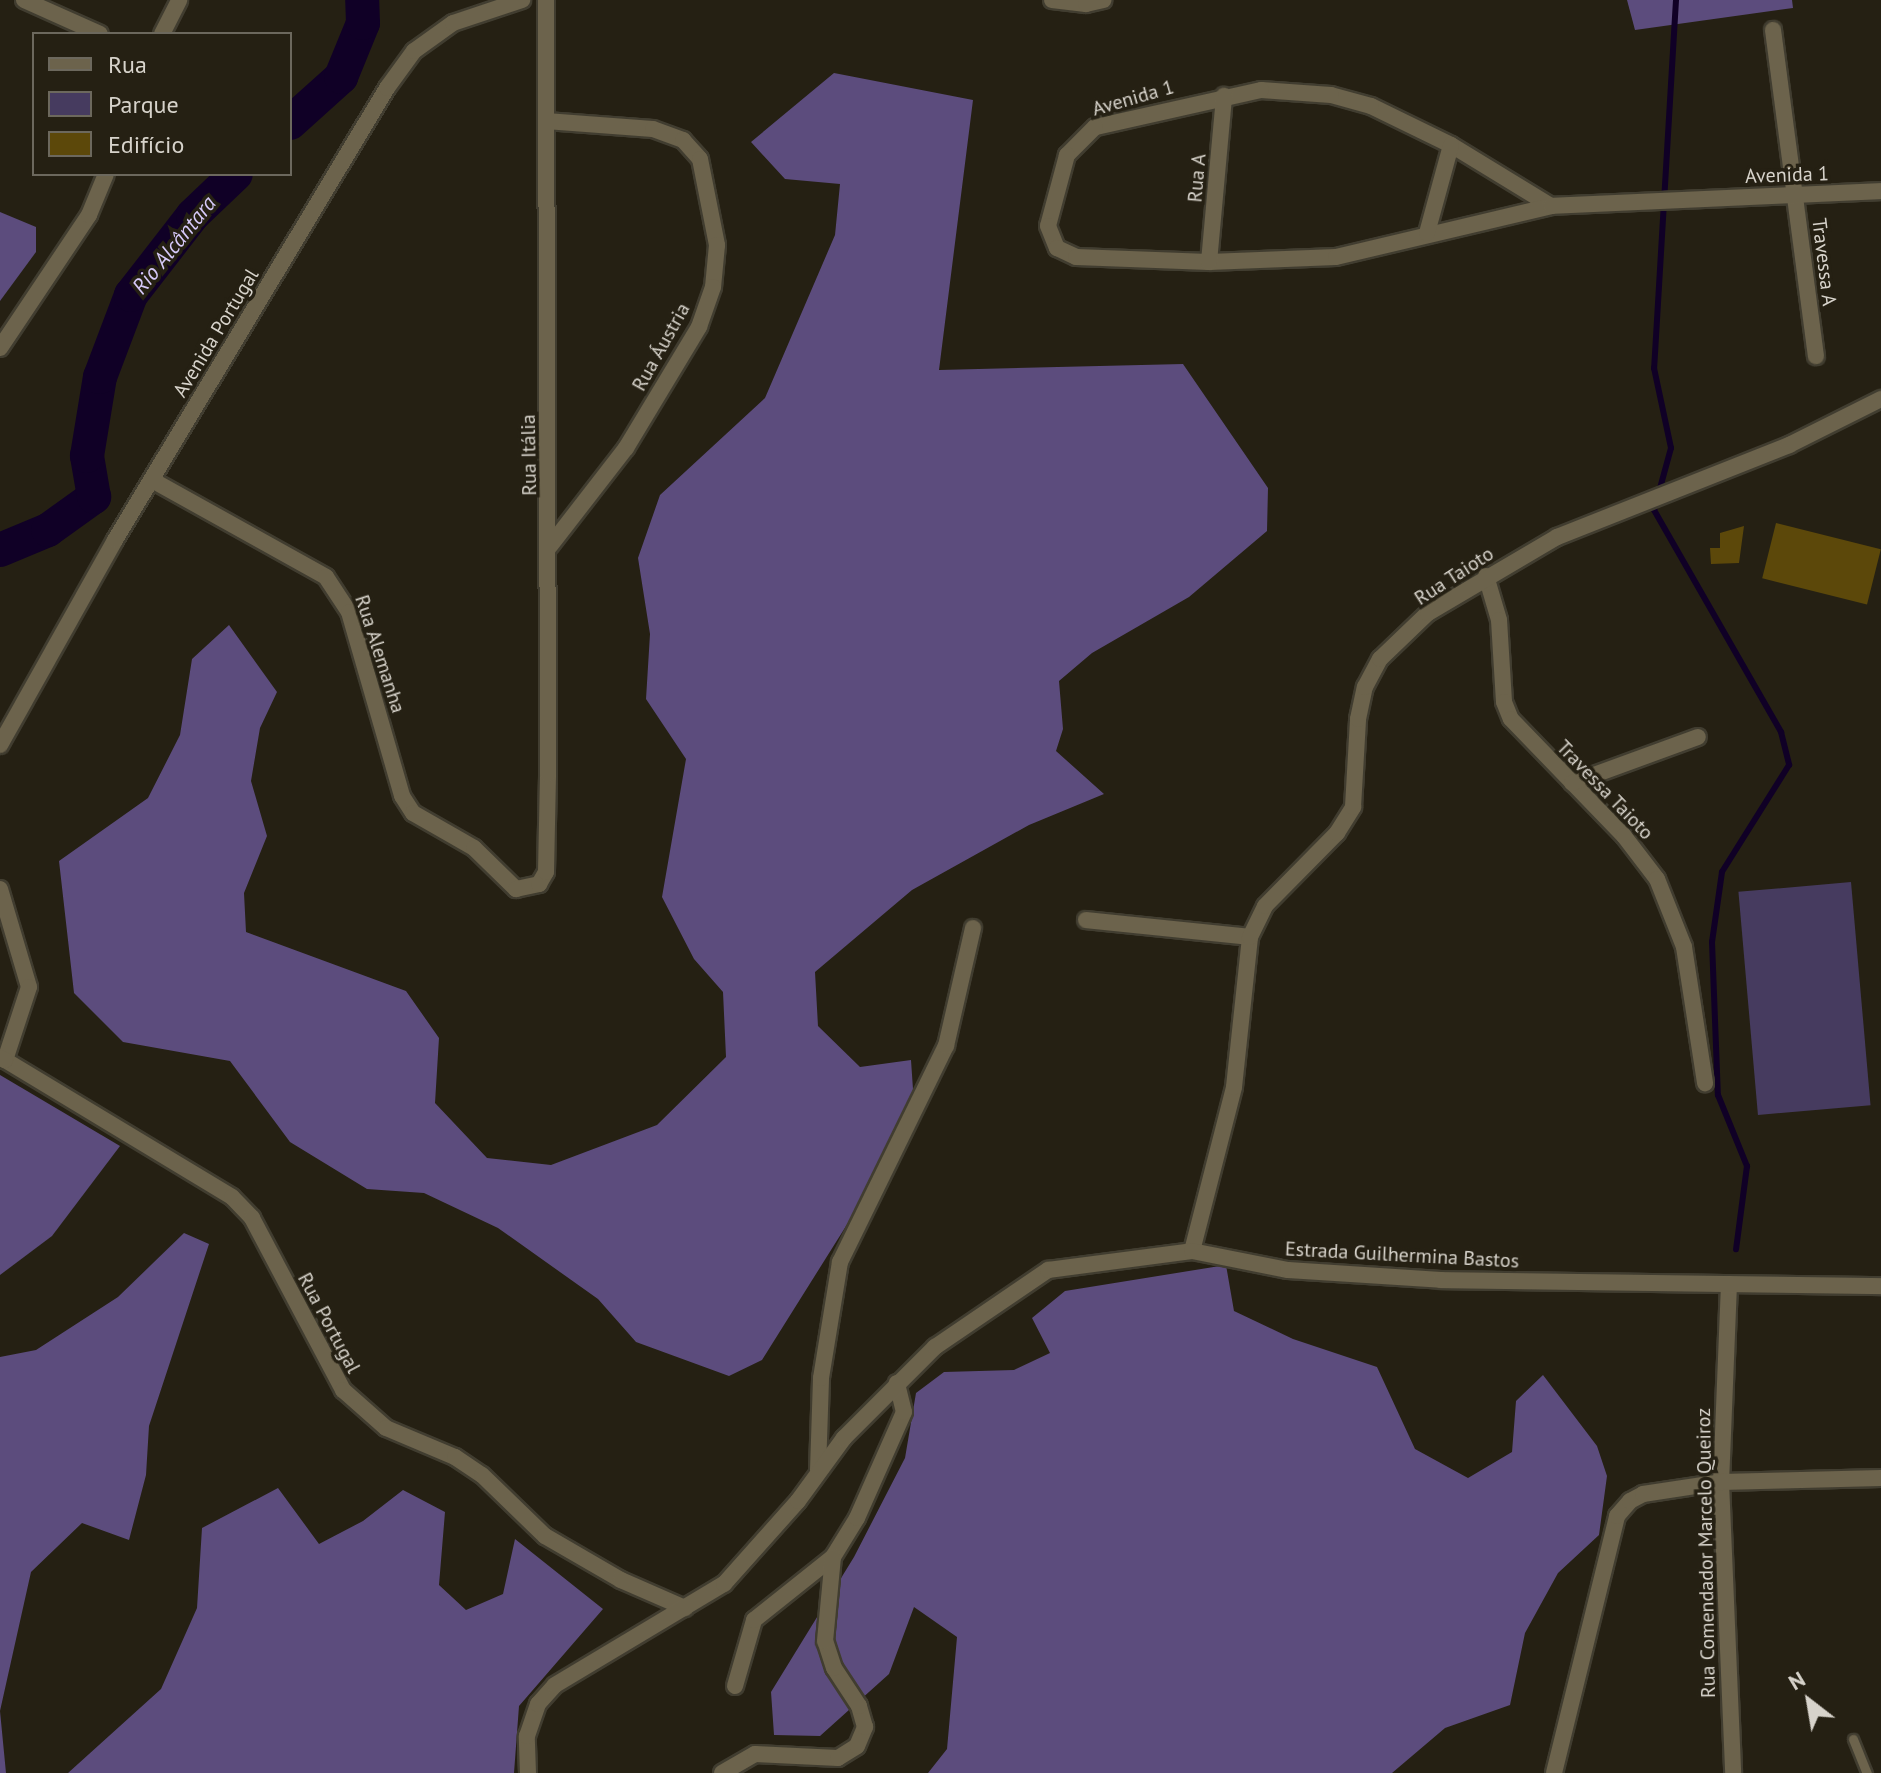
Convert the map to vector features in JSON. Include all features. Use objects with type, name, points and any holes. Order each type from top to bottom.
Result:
[{"type":"street","points":[[24,0],[96,32]]},
{"type":"street","points":[[163,32],[179,0]]},
{"type":"street","name":"Avenida Portugal","points":[[0,745],[345,153],[414,51],[453,23],[522,0]]},
{"type":"street","name":"Rua Itália","points":[[516,889],[539,884],[546,872],[550,546],[546,0]]},
{"type":"street","points":[[1052,0],[1086,4],[1104,0]]},
{"type":"street","name":"Travessa A","points":[[1773,30],[1816,356]]},
{"type":"street","name":"Avenida 1","points":[[1551,206],[1451,145],[1371,106],[1331,95],[1261,90],[1116,120],[1079,138],[1067,155],[1048,226],[1057,248],[1076,257],[1209,262],[1336,257],[1551,206],[1696,197],[1881,191]]},
{"type":"street","name":"Rua A","points":[[1209,262],[1224,96]]},
{"type":"street","name":"Rua Áustria","points":[[546,121],[653,129],[683,140],[700,159],[717,245],[713,287],[699,327],[626,448],[550,546]]},
{"type":"street","points":[[1427,233],[1451,145]]},
{"type":"street","points":[[0,348],[89,215],[105,176]]},
{"type":"street","name":"Rua Taioto","points":[[1192,1251],[1234,1087],[1250,937],[1265,906],[1337,833],[1353,807],[1358,719],[1365,687],[1380,659],[1428,613],[1486,576],[1557,537],[1789,445],[1881,399]]},
{"type":"street","name":"Rua Alemanha","points":[[152,480],[326,577],[338,590],[402,796],[413,813],[474,848],[516,889]]},
{"type":"street","name":"Travessa Taioto","points":[[1486,576],[1499,620],[1504,702],[1511,719],[1657,879],[1684,947],[1705,1083]]},
{"type":"street","points":[[1572,783],[1698,737]]},
{"type":"street","points":[[0,889],[29,987],[3,1059]]},
{"type":"street","points":[[1086,920],[1250,937]]},
{"type":"street","points":[[818,1470],[821,1378],[840,1262],[946,1046],[973,928]]},
{"type":"street","name":"Rua Portugal","points":[[3,1059],[232,1197],[252,1218],[343,1390],[386,1428],[455,1457],[482,1475],[545,1536],[621,1580],[685,1608]]},
{"type":"street","name":"Estrada Guilhermina Bastos","points":[[528,1773],[527,1736],[538,1704],[555,1685],[724,1584],[753,1554],[818,1470],[897,1383],[935,1347],[1048,1270],[1192,1251],[1303,1271],[1441,1280],[1881,1286]]},
{"type":"street","name":"Rua Comendador Marcelo Queiroz","points":[[1729,1284],[1721,1482],[1733,1773]]},
{"type":"street","points":[[722,1773],[755,1754],[838,1758],[857,1746],[865,1727],[859,1706],[834,1668],[825,1641],[833,1557],[904,1412],[897,1383]]},
{"type":"street","points":[[1554,1773],[1617,1516],[1643,1494],[1721,1482],[1881,1478]]},
{"type":"street","points":[[735,1686],[754,1620],[833,1557]]},
{"type":"lane","points":[[1853,1739],[1867,1773]]},
{"type":"green space","points":[[1851,882],[1871,1105],[1758,1115],[1738,892]]},
{"type":"shaded area","points":[[1627,0],[1792,0],[1793,8],[1635,30]]},
{"type":"shaded area","points":[[834,73],[973,100],[939,370],[1183,364],[1268,488],[1267,531],[1189,597],[1092,653],[1059,681],[1063,729],[1056,751],[1104,794],[1029,825],[912,890],[815,972],[818,1026],[860,1067],[911,1060],[914,1104],[863,1199],[762,1360],[729,1376],[636,1342],[598,1299],[498,1228],[424,1193],[367,1189],[290,1142],[230,1061],[123,1042],[74,993],[59,861],[148,798],[180,735],[192,659],[229,625],[277,692],[260,728],[251,781],[267,836],[244,893],[246,932],[406,991],[439,1038],[435,1103],[487,1158],[551,1165],[657,1125],[726,1057],[723,992],[694,959],[662,897],[686,759],[646,699],[650,634],[638,558],[660,495],[765,398],[835,235],[840,184],[785,179],[751,142]]},
{"type":"shaded area","points":[[0,212],[36,227],[36,252],[0,301]]},
{"type":"shaded area","points":[[0,1075],[120,1146],[52,1236],[0,1275]]},
{"type":"shaded area","points":[[184,1233],[209,1244],[149,1426],[146,1475],[129,1540],[82,1523],[31,1572],[0,1711],[0,1357],[36,1350],[118,1297]]},
{"type":"shaded area","points":[[1226,1265],[1234,1311],[1293,1339],[1377,1367],[1415,1449],[1468,1478],[1512,1452],[1516,1401],[1543,1375],[1597,1446],[1607,1476],[1599,1535],[1558,1573],[1525,1633],[1510,1705],[1445,1728],[1392,1773],[928,1773],[947,1749],[957,1637],[914,1607],[889,1674],[820,1736],[774,1735],[771,1692],[854,1557],[905,1458],[916,1393],[944,1372],[1014,1370],[1050,1353],[1032,1318],[1065,1291]]},
{"type":"shaded area","points":[[278,1488],[319,1544],[363,1521],[403,1490],[445,1512],[439,1585],[466,1610],[503,1594],[515,1539],[603,1609],[519,1706],[514,1773],[68,1773],[161,1689],[197,1608],[202,1528]]},
{"type":"shaded area","points":[[0,1711],[6,1773],[0,1773]]},
{"type":"building","points":[[1776,523],[1881,549],[1867,604],[1762,578]]},
{"type":"building","points":[[1744,526],[1739,563],[1711,564],[1710,548],[1720,548],[1720,533]]},
{"type":"waterway","name":"Rio Alcântara","points":[[292,121],[341,77],[363,23],[362,0]]},
{"type":"waterway","points":[[1676,0],[1654,368],[1671,448],[1654,510],[1781,732],[1789,765],[1722,872],[1712,942],[1718,1095],[1747,1166],[1736,1249]]},
{"type":"waterway","name":"Rio Alcântara","points":[[0,550],[48,530],[94,497],[87,456],[100,377],[131,295],[193,215],[234,176]]}]
